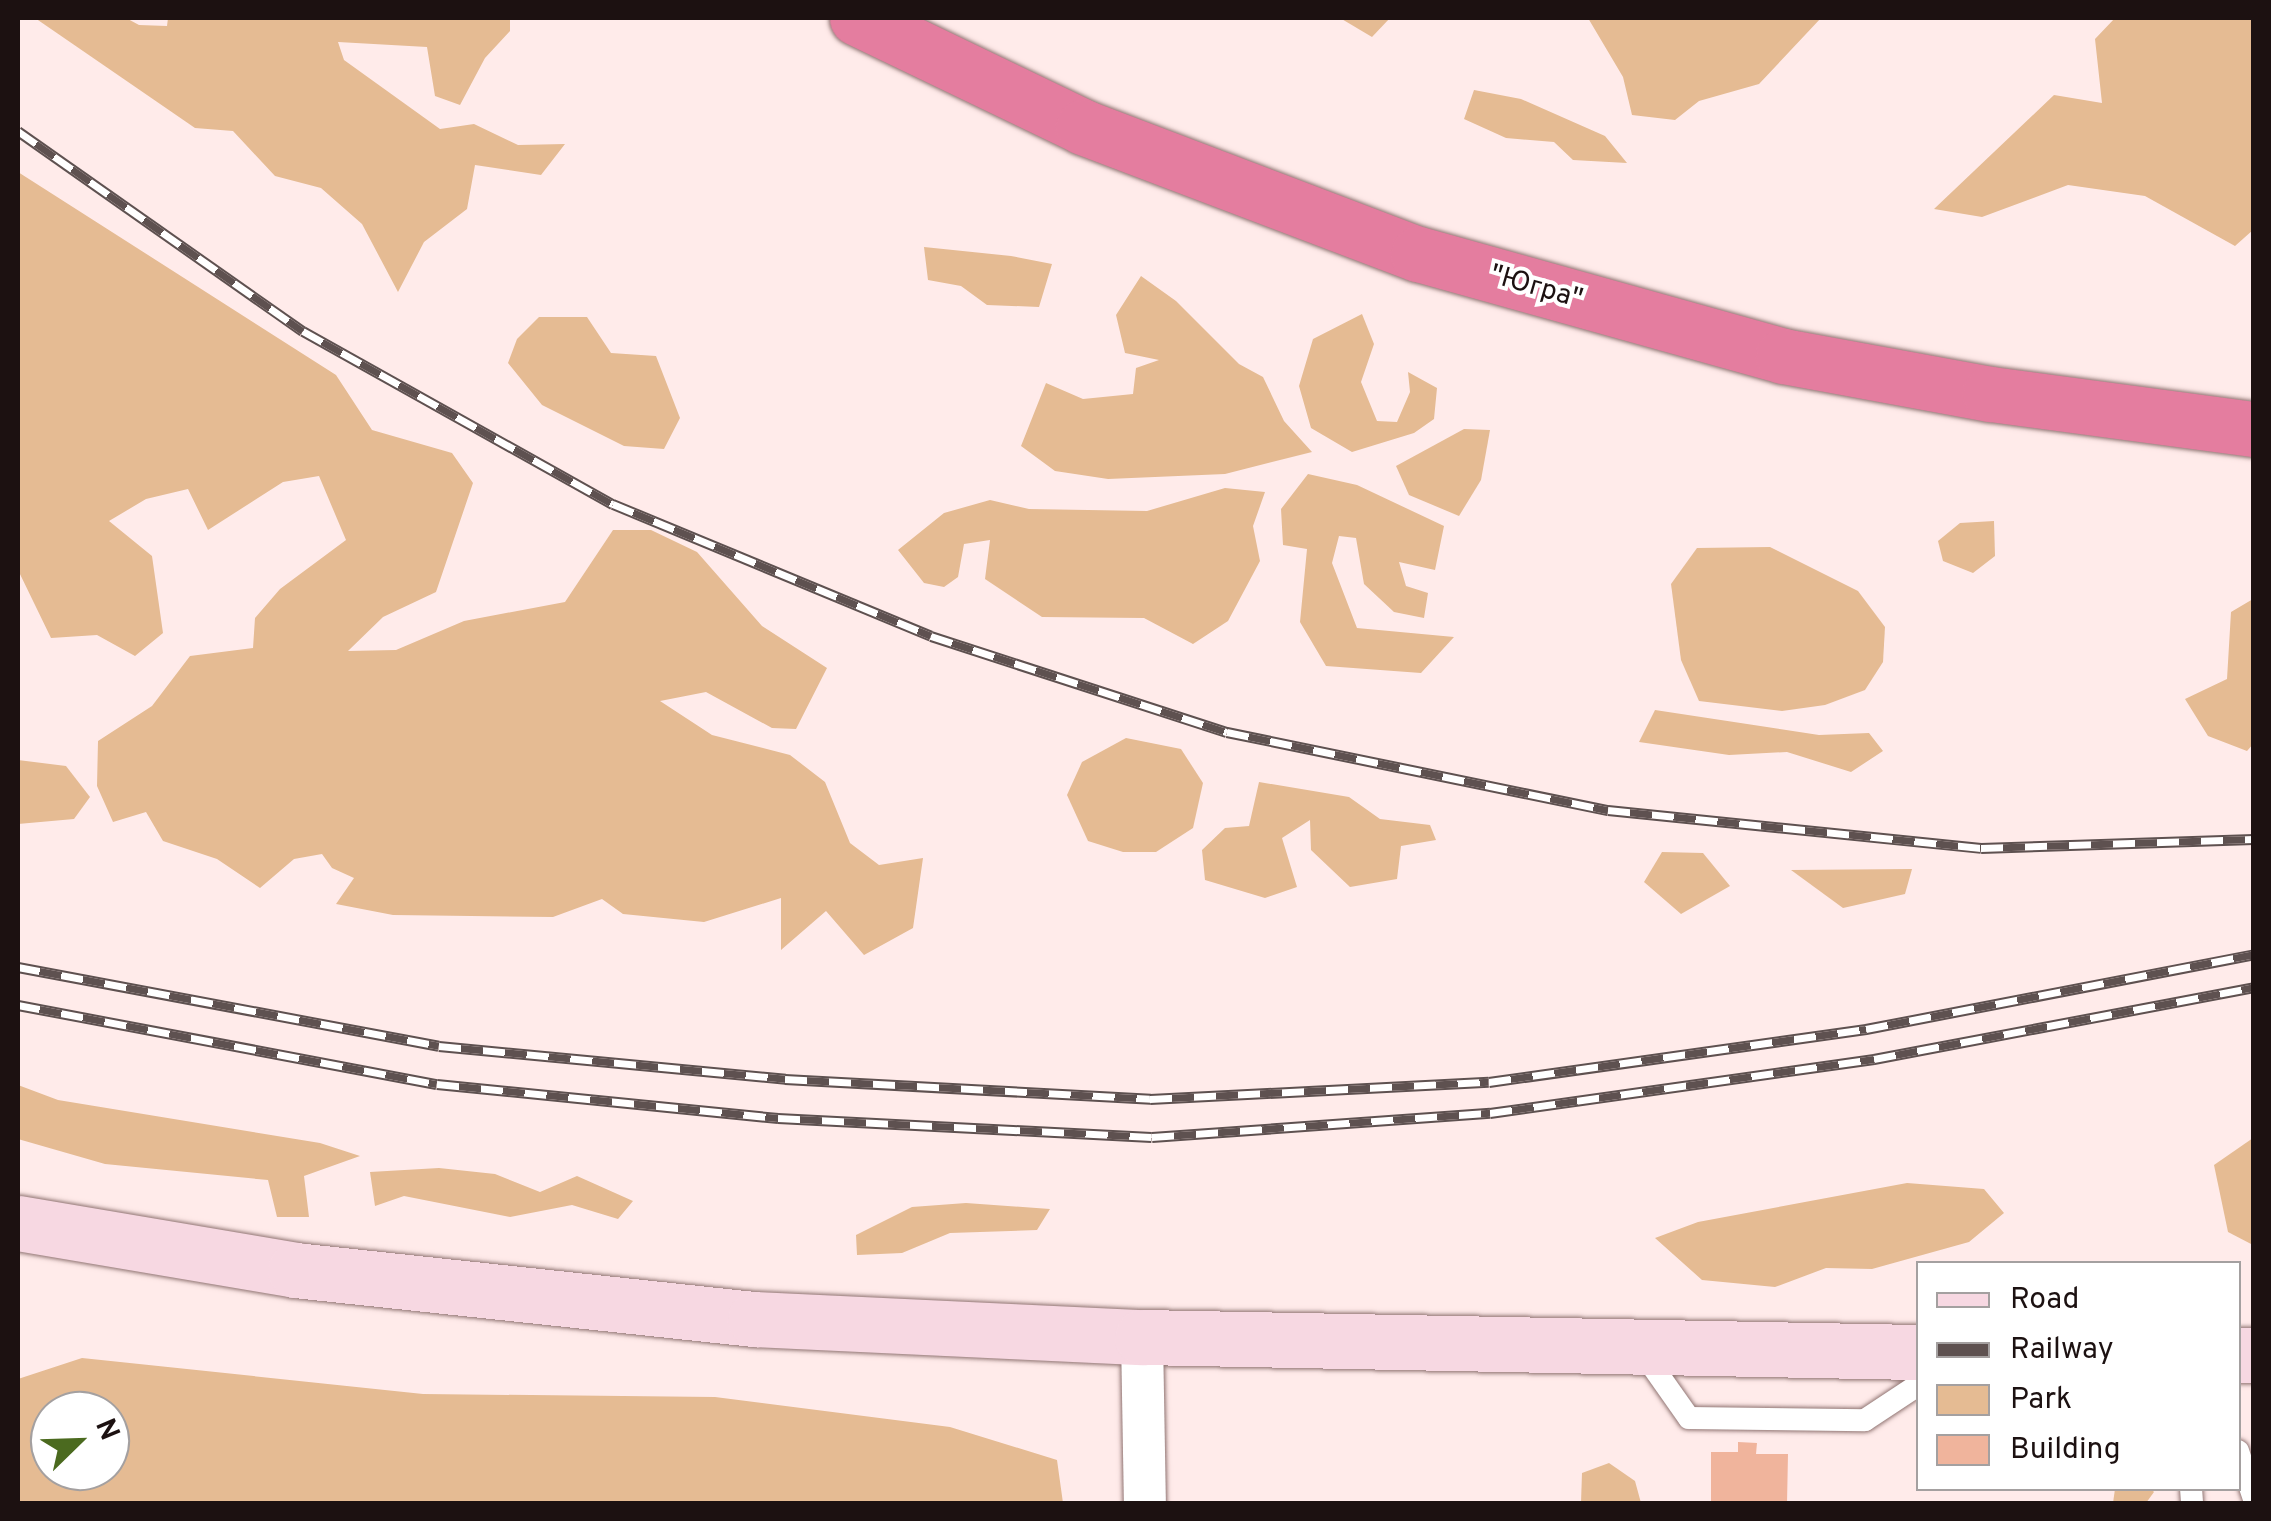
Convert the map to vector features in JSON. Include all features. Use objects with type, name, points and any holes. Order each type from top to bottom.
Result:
[{"type":"highway","name":"\"Югра\"","points":[[857,18],[1083,128],[1436,259],[1783,356],[2029,400],[2254,429]]},
{"type":"main road","points":[[18,1223],[295,1270],[589,1306],[944,1331],[1916,1352]]},
{"type":"street","points":[[1142,1337],[1144,1504]]},
{"type":"lane","points":[[1639,1347],[1689,1418],[1865,1420],[1916,1386]]},
{"type":"lane","points":[[2241,1460],[2254,1499]]},
{"type":"green space","points":[[35,18],[126,18],[139,25],[167,26],[168,18],[510,18],[510,31],[485,58],[460,105],[435,96],[427,47],[338,42],[344,60],[440,129],[474,124],[518,145],[565,144],[541,175],[475,165],[467,209],[424,242],[398,292],[362,224],[321,188],[275,176],[233,131],[195,128]]},
{"type":"green space","points":[[1340,18],[1390,18],[1372,37]]},
{"type":"green space","points":[[1588,18],[1821,18],[1759,84],[1699,101],[1675,120],[1632,115],[1623,77]]},
{"type":"green space","points":[[2115,18],[2253,18],[2253,230],[2235,246],[2145,196],[2068,185],[1982,217],[1934,209],[2054,95],[2102,103],[2095,39]]},
{"type":"green space","points":[[1474,90],[1521,99],[1605,136],[1627,163],[1573,160],[1554,142],[1506,138],[1464,119]]},
{"type":"green space","points":[[18,172],[336,375],[372,430],[452,453],[473,483],[436,592],[383,617],[348,651],[396,650],[464,621],[565,602],[613,530],[651,530],[697,552],[762,626],[827,668],[796,729],[772,728],[706,692],[660,701],[712,735],[790,755],[825,782],[850,843],[879,865],[923,858],[913,928],[864,955],[826,911],[781,950],[781,898],[704,922],[623,914],[602,899],[553,917],[393,915],[336,904],[354,878],[332,868],[322,854],[294,859],[260,888],[217,859],[163,841],[146,812],[113,822],[97,786],[98,741],[152,706],[190,656],[253,648],[255,618],[280,589],[346,540],[319,476],[283,482],[208,530],[188,489],[146,499],[109,521],[152,556],[163,633],[135,656],[97,635],[51,638],[18,570]]},
{"type":"green space","points":[[924,247],[1052,264],[1039,307],[987,305],[961,286],[928,280]]},
{"type":"green space","points":[[1141,276],[1176,301],[1239,364],[1263,377],[1284,421],[1312,452],[1225,474],[1108,479],[1055,471],[1021,446],[1046,383],[1083,399],[1133,394],[1136,368],[1159,360],[1125,353],[1116,315]]},
{"type":"green space","points":[[1362,314],[1374,344],[1361,382],[1377,421],[1397,422],[1410,392],[1408,372],[1437,388],[1434,419],[1414,433],[1352,452],[1311,428],[1299,386],[1313,339]]},
{"type":"green space","points":[[539,317],[587,317],[611,353],[656,356],[680,418],[664,449],[624,446],[542,405],[508,363],[517,339]]},
{"type":"green space","points":[[1464,429],[1490,430],[1481,480],[1459,516],[1409,495],[1396,466]]},
{"type":"green space","points":[[1308,474],[1357,485],[1444,526],[1435,570],[1399,562],[1406,586],[1428,593],[1424,618],[1394,612],[1364,584],[1356,538],[1339,536],[1332,563],[1357,628],[1454,637],[1421,673],[1326,666],[1300,622],[1307,549],[1283,545],[1281,509]]},
{"type":"green space","points":[[1225,488],[1265,492],[1253,526],[1260,561],[1228,621],[1193,644],[1144,618],[1042,617],[985,579],[990,540],[964,544],[958,577],[944,587],[924,583],[898,550],[944,513],[990,500],[1029,509],[1147,511]]},
{"type":"green space","points":[[1994,521],[1995,556],[1973,573],[1943,561],[1938,541],[1960,523]]},
{"type":"green space","points":[[1770,547],[1858,591],[1885,627],[1883,662],[1865,690],[1825,705],[1782,711],[1699,701],[1681,660],[1671,584],[1697,548]]},
{"type":"green space","points":[[2253,599],[2254,743],[2247,751],[2208,736],[2185,699],[2227,679],[2231,612]]},
{"type":"green space","points":[[1655,710],[1819,735],[1869,733],[1883,751],[1851,772],[1787,752],[1729,755],[1639,742]]},
{"type":"green space","points":[[1126,738],[1181,749],[1203,783],[1193,828],[1156,852],[1123,852],[1088,841],[1067,795],[1082,762]]},
{"type":"green space","points":[[18,760],[66,766],[90,797],[74,819],[18,824]]},
{"type":"green space","points":[[1259,782],[1349,797],[1380,819],[1430,825],[1436,840],[1401,846],[1397,879],[1350,887],[1311,850],[1310,820],[1282,838],[1297,887],[1265,898],[1205,880],[1202,850],[1225,828],[1249,826]]},
{"type":"green space","points":[[1662,852],[1703,853],[1730,886],[1681,914],[1644,882]]},
{"type":"green space","points":[[1912,869],[1905,894],[1843,908],[1791,870]]},
{"type":"green space","points":[[18,1085],[58,1100],[320,1143],[360,1156],[304,1176],[309,1217],[277,1217],[268,1180],[105,1164],[18,1139]]},
{"type":"green space","points":[[2253,1138],[2253,1245],[2228,1232],[2214,1165]]},
{"type":"green space","points":[[439,1168],[495,1174],[540,1192],[577,1176],[633,1201],[618,1219],[572,1205],[510,1217],[404,1196],[375,1206],[370,1172]]},
{"type":"green space","points":[[1907,1183],[1984,1189],[2004,1213],[1969,1242],[1872,1269],[1826,1268],[1775,1287],[1702,1280],[1655,1238],[1698,1222]]},
{"type":"green space","points":[[966,1203],[1050,1209],[1037,1230],[950,1233],[902,1253],[857,1255],[856,1235],[912,1207]]},
{"type":"green space","points":[[82,1358],[423,1394],[715,1397],[950,1427],[1057,1460],[1063,1503],[18,1503],[18,1379]]},
{"type":"green space","points":[[1609,1463],[1635,1481],[1641,1503],[1581,1503],[1582,1473]]},
{"type":"green space","points":[[2115,1491],[2154,1492],[2146,1503],[2113,1503]]},
{"type":"building","points":[[1738,1442],[1757,1443],[1756,1454],[1788,1454],[1787,1504],[1711,1504],[1711,1452],[1738,1452]]},
{"type":"railway","points":[[18,131],[303,331],[613,504],[931,636],[1227,732],[1608,810],[1981,848],[2254,839]]},
{"type":"railway","points":[[18,967],[439,1046],[785,1079],[1150,1099],[1489,1082],[1866,1029],[2254,954]]},
{"type":"railway","points":[[18,1005],[437,1084],[778,1118],[1152,1137],[1490,1113],[1874,1059],[2254,987]]}]
